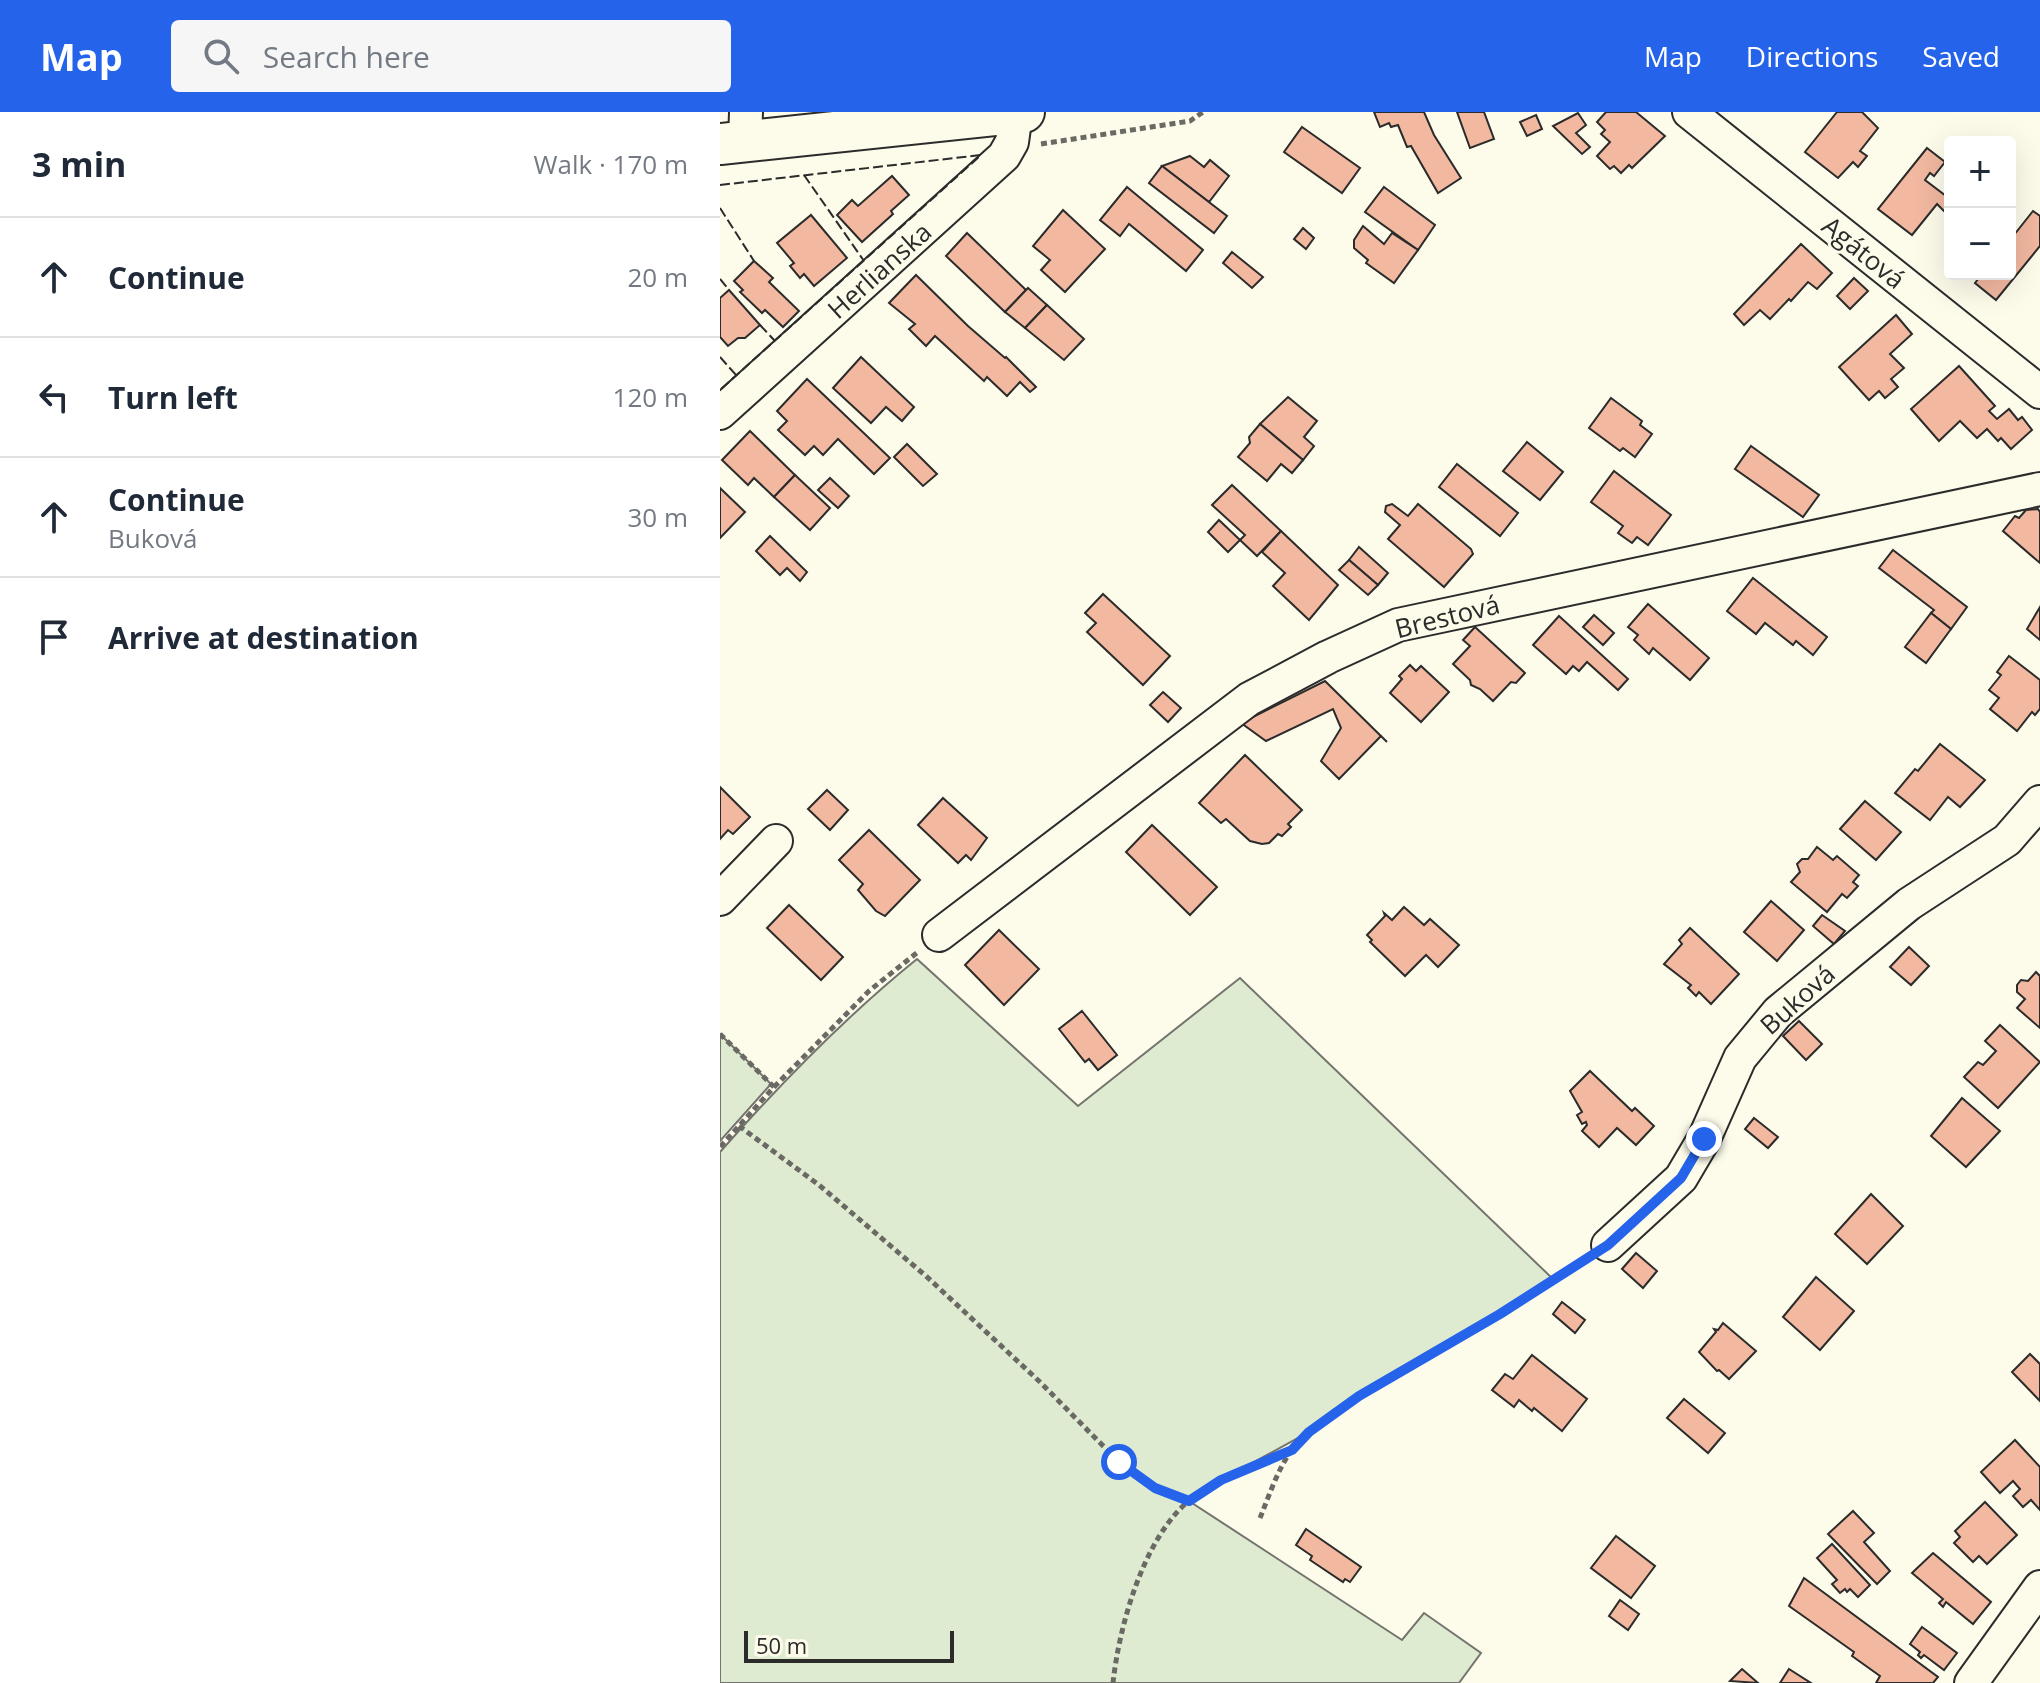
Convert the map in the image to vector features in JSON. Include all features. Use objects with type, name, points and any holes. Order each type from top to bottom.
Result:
[{"type":"main road","name":"Herlianska","points":[[737,133],[1020,113]]},
{"type":"street","name":"Agátová","points":[[1689,112],[2040,392]]},
{"type":"street","name":"Herlianska","points":[[720,413],[1004,156],[1012,142],[1020,113]]},
{"type":"street","name":"Brestová","points":[[939,935],[1249,699],[1328,657],[1398,625],[2040,489]]},
{"type":"street","name":"Buková","points":[[1608,1245],[1681,1178],[1704,1139],[1740,1058],[1778,1012],[1909,904],[2007,840],[2040,802]]},
{"type":"street","points":[[720,899],[776,841]]},
{"type":"street","points":[[1971,1683],[2040,1587]]},
{"type":"path","points":[[720,1147],[869,991],[939,935]]},
{"type":"path","points":[[720,1034],[774,1087]]},
{"type":"path","points":[[739,1126],[819,1185],[926,1276],[1040,1382],[1119,1462],[1155,1488],[1189,1501]]},
{"type":"path","points":[[1260,1518],[1292,1450],[1309,1432],[1359,1396],[1500,1314],[1608,1245]]},
{"type":"path","points":[[1113,1683],[1120,1636],[1141,1575],[1153,1548],[1175,1514],[1221,1480],[1292,1450]]},
{"type":"green space","points":[[917,959],[1078,1106],[1240,978],[1554,1280],[1396,1373],[1309,1432],[1189,1501],[1402,1640],[1424,1613],[1481,1653],[1459,1683],[720,1683],[720,1152],[814,1051]]},
{"type":"green space","points":[[720,1034],[771,1084],[720,1141]]},
{"type":"building","points":[[1374,112],[1424,112],[1434,135],[1461,178],[1438,193],[1411,146],[1407,147],[1398,125],[1391,127],[1389,123],[1380,127]]},
{"type":"building","points":[[1457,112],[1484,112],[1494,139],[1470,148]]},
{"type":"building","points":[[1606,112],[1636,112],[1665,136],[1632,168],[1629,165],[1621,173],[1614,166],[1610,169],[1597,156],[1610,142],[1601,134],[1605,130],[1597,122]]},
{"type":"building","points":[[1837,112],[1862,112],[1878,128],[1860,151],[1867,156],[1858,167],[1853,162],[1838,178],[1805,152]]},
{"type":"building","points":[[1578,113],[1586,125],[1576,133],[1590,147],[1582,154],[1553,126]]},
{"type":"building","points":[[1536,115],[1542,129],[1527,136],[1520,122]]},
{"type":"building","points":[[1302,127],[1360,168],[1342,193],[1284,152]]},
{"type":"building","points":[[1927,148],[1944,161],[1934,176],[1930,173],[1925,180],[1944,194],[1944,211],[1937,204],[1912,235],[1878,209]]},
{"type":"building","points":[[1190,156],[1204,167],[1210,160],[1229,176],[1209,202],[1162,166]]},
{"type":"building","points":[[1162,166],[1227,216],[1214,233],[1149,183]]},
{"type":"building","points":[[892,176],[909,195],[862,242],[837,215],[852,200],[858,206]]},
{"type":"building","points":[[1127,187],[1203,250],[1186,271],[1129,224],[1120,236],[1100,220]]},
{"type":"building","points":[[1384,187],[1435,225],[1418,250],[1365,212]]},
{"type":"building","points":[[1063,210],[1105,249],[1065,292],[1041,270],[1050,260],[1033,246]]},
{"type":"building","points":[[2033,211],[2040,216],[2040,246],[2016,275],[2016,232]]},
{"type":"building","points":[[811,215],[847,258],[814,286],[804,274],[800,278],[790,266],[794,263],[777,243]]},
{"type":"building","points":[[1363,226],[1384,244],[1392,233],[1418,250],[1394,283],[1366,263],[1368,260],[1354,248],[1354,240]]},
{"type":"building","points":[[1303,228],[1314,238],[1306,249],[1294,239]]},
{"type":"building","points":[[967,233],[1026,290],[1005,312],[946,256]]},
{"type":"building","points":[[1801,244],[1832,273],[1817,289],[1808,282],[1770,319],[1760,310],[1744,325],[1734,314]]},
{"type":"building","points":[[1232,252],[1263,277],[1252,288],[1223,263]]},
{"type":"building","points":[[754,261],[773,278],[769,282],[799,311],[783,327],[765,310],[762,313],[740,292],[743,290],[734,281]]},
{"type":"building","points":[[916,275],[1036,387],[1030,392],[1020,382],[1007,396],[987,377],[984,381],[935,336],[926,346],[909,329],[915,324],[889,303]]},
{"type":"building","points":[[1854,278],[1868,291],[1850,309],[1837,296]]},
{"type":"building","points":[[1977,280],[2012,280],[1996,300],[1975,283]]},
{"type":"building","points":[[1028,288],[1047,305],[1025,328],[1005,312]]},
{"type":"building","points":[[729,290],[760,325],[745,338],[738,338],[728,346],[720,337],[720,298]]},
{"type":"building","points":[[1047,305],[1084,339],[1064,360],[1025,328]]},
{"type":"building","points":[[1896,315],[1912,334],[1890,354],[1904,368],[1891,379],[1898,387],[1885,398],[1879,391],[1869,400],[1839,367]]},
{"type":"building","points":[[861,357],[914,407],[902,421],[886,407],[871,423],[833,388]]},
{"type":"building","points":[[1959,366],[1995,406],[1989,411],[1997,419],[2009,409],[2018,420],[2022,417],[2032,430],[2011,449],[1987,429],[1977,438],[1960,421],[1939,441],[1911,409]]},
{"type":"building","points":[[807,379],[890,458],[874,474],[838,439],[823,455],[814,446],[805,455],[778,430],[787,421],[777,411]]},
{"type":"building","points":[[1288,397],[1317,421],[1304,437],[1314,446],[1303,460],[1260,424]]},
{"type":"building","points":[[1611,398],[1642,421],[1640,425],[1652,434],[1635,457],[1623,448],[1620,451],[1589,428]]},
{"type":"building","points":[[1260,424],[1303,460],[1292,473],[1281,464],[1267,481],[1238,457]]},
{"type":"building","points":[[750,431],[795,475],[774,497],[754,478],[748,485],[722,460]]},
{"type":"building","points":[[1527,442],[1563,472],[1540,500],[1503,471]]},
{"type":"building","points":[[907,444],[937,474],[923,486],[894,457]]},
{"type":"building","points":[[1751,446],[1819,495],[1803,517],[1735,469]]},
{"type":"building","points":[[1457,464],[1518,513],[1500,536],[1439,487]]},
{"type":"building","points":[[1614,471],[1671,515],[1648,545],[1637,537],[1632,543],[1618,533],[1623,526],[1591,502]]},
{"type":"building","points":[[795,475],[830,508],[810,530],[774,497]]},
{"type":"building","points":[[830,478],[849,496],[838,508],[818,490]]},
{"type":"building","points":[[1232,485],[1281,531],[1257,556],[1240,540],[1245,535],[1212,505]]},
{"type":"building","points":[[720,488],[745,512],[720,538]]},
{"type":"building","points":[[1392,504],[1408,516],[1418,504],[1471,549],[1473,554],[1444,587],[1388,539],[1400,525],[1385,512],[1386,506]]},
{"type":"building","points":[[2038,509],[2040,563],[2003,531],[2015,516],[2019,518],[2026,510]]},
{"type":"building","points":[[1219,520],[1240,540],[1228,552],[1208,532]]},
{"type":"building","points":[[1281,531],[1338,585],[1309,620],[1273,586],[1285,573],[1262,552]]},
{"type":"building","points":[[770,536],[807,572],[800,581],[787,568],[780,575],[756,551]]},
{"type":"building","points":[[1359,547],[1388,573],[1378,585],[1349,560]]},
{"type":"building","points":[[1893,550],[1967,607],[1951,629],[1931,613],[1934,610],[1879,568]]},
{"type":"building","points":[[1349,560],[1378,585],[1368,595],[1339,570]]},
{"type":"building","points":[[1753,578],[1827,637],[1813,655],[1796,641],[1793,645],[1765,623],[1756,634],[1727,611]]},
{"type":"building","points":[[1103,594],[1170,656],[1143,685],[1087,632],[1096,623],[1085,613]]},
{"type":"building","points":[[1648,604],[1709,658],[1690,680],[1653,648],[1649,654],[1634,640],[1638,635],[1628,627]]},
{"type":"building","points":[[2040,607],[2040,640],[2027,629]]},
{"type":"building","points":[[1931,613],[1951,629],[1926,663],[1905,647]]},
{"type":"building","points":[[1594,615],[1614,633],[1603,645],[1583,627]]},
{"type":"building","points":[[1559,616],[1628,679],[1618,690],[1587,662],[1579,671],[1573,666],[1566,674],[1533,645]]},
{"type":"building","points":[[1475,627],[1525,673],[1516,683],[1511,682],[1493,701],[1471,685],[1470,680],[1453,664],[1470,646],[1463,640]]},
{"type":"building","points":[[2009,656],[2040,680],[2040,709],[2035,715],[2032,712],[2017,731],[1990,709],[1999,698],[1989,690],[2001,675],[1997,672]]},
{"type":"building","points":[[1410,665],[1416,671],[1421,666],[1449,692],[1421,722],[1390,693],[1402,679],[1399,676]]},
{"type":"building","points":[[1325,681],[1381,736],[1339,779],[1321,761],[1341,728],[1333,709],[1266,741],[1241,723]]},
{"type":"building","points":[[1163,692],[1181,708],[1168,722],[1150,705]]},
{"type":"building","points":[[1940,744],[1985,780],[1960,807],[1948,797],[1930,820],[1895,793]]},
{"type":"building","points":[[1245,755],[1302,810],[1288,824],[1291,827],[1282,836],[1278,834],[1269,843],[1250,841],[1226,819],[1221,823],[1199,803]]},
{"type":"building","points":[[720,787],[750,817],[733,834],[728,830],[720,839]]},
{"type":"building","points":[[827,790],[848,810],[830,830],[808,809]]},
{"type":"building","points":[[943,798],[987,838],[971,860],[966,855],[958,863],[918,825]]},
{"type":"building","points":[[1865,801],[1901,832],[1876,860],[1840,829]]},
{"type":"building","points":[[1152,825],[1217,887],[1190,915],[1126,852]]},
{"type":"building","points":[[869,830],[920,880],[885,916],[876,911],[858,890],[863,884],[839,860]]},
{"type":"building","points":[[1817,847],[1833,860],[1837,856],[1859,875],[1853,882],[1858,886],[1847,898],[1842,894],[1827,912],[1791,882],[1800,872],[1797,864],[1802,859],[1808,859]]},
{"type":"building","points":[[1771,901],[1804,930],[1777,961],[1744,932]]},
{"type":"building","points":[[789,905],[843,957],[821,980],[767,928]]},
{"type":"building","points":[[1404,907],[1424,925],[1430,919],[1459,945],[1438,967],[1426,955],[1405,976],[1370,942],[1372,940],[1367,935],[1385,916],[1384,913],[1392,920]]},
{"type":"building","points":[[1822,915],[1845,931],[1834,944],[1813,926]]},
{"type":"building","points":[[1690,928],[1739,974],[1711,1004],[1699,992],[1696,996],[1688,988],[1691,985],[1664,964],[1682,944],[1679,940]]},
{"type":"building","points":[[999,930],[1039,969],[1004,1005],[965,965]]},
{"type":"building","points":[[1909,947],[1929,966],[1911,985],[1890,967]]},
{"type":"building","points":[[2036,972],[2040,976],[2040,1028],[2017,1008],[2025,999],[2017,992],[2017,985],[2021,980],[2028,981]]},
{"type":"building","points":[[1082,1011],[1117,1055],[1098,1070],[1089,1059],[1085,1062],[1059,1029]]},
{"type":"building","points":[[1799,1021],[1822,1044],[1806,1060],[1783,1036]]},
{"type":"building","points":[[2000,1025],[2040,1062],[1998,1108],[1964,1077],[1978,1062],[1983,1065],[1996,1051],[1985,1041]]},
{"type":"building","points":[[1590,1071],[1632,1111],[1635,1108],[1654,1126],[1636,1145],[1617,1128],[1599,1147],[1582,1131],[1587,1125],[1586,1122],[1582,1124],[1577,1115],[1582,1112],[1570,1091]]},
{"type":"building","points":[[1962,1098],[2000,1131],[1966,1167],[1931,1136]]},
{"type":"building","points":[[1754,1118],[1778,1137],[1768,1148],[1745,1129]]},
{"type":"building","points":[[1871,1194],[1903,1226],[1867,1264],[1835,1234]]},
{"type":"building","points":[[1636,1253],[1657,1271],[1643,1288],[1622,1269]]},
{"type":"building","points":[[1816,1277],[1854,1311],[1820,1350],[1783,1317]]},
{"type":"building","points":[[1562,1302],[1585,1320],[1575,1333],[1553,1314]]},
{"type":"building","points":[[1723,1323],[1756,1351],[1729,1379],[1699,1352],[1716,1332],[1714,1329],[1718,1330]]},
{"type":"building","points":[[2030,1354],[2040,1364],[2040,1401],[2012,1372]]},
{"type":"building","points":[[1532,1355],[1587,1399],[1562,1431],[1534,1408],[1532,1411],[1519,1400],[1514,1407],[1492,1390],[1505,1374],[1513,1379]]},
{"type":"building","points":[[1684,1399],[1725,1433],[1708,1453],[1667,1418]]},
{"type":"building","points":[[2015,1440],[2040,1467],[2040,1510],[2031,1500],[2023,1507],[2013,1496],[2020,1489],[2013,1481],[2000,1493],[1981,1472]]},
{"type":"building","points":[[1985,1502],[2017,1535],[1987,1564],[1979,1556],[1973,1562],[1954,1543],[1960,1537],[1955,1531]]},
{"type":"building","points":[[1853,1511],[1874,1533],[1864,1542],[1890,1571],[1877,1584],[1828,1534]]},
{"type":"building","points":[[1306,1529],[1361,1567],[1350,1582],[1345,1579],[1343,1582],[1310,1560],[1312,1556],[1296,1545]]},
{"type":"building","points":[[1616,1536],[1655,1566],[1631,1598],[1591,1568]]},
{"type":"building","points":[[1832,1544],[1870,1585],[1858,1597],[1850,1589],[1840,1593],[1832,1584],[1837,1580],[1817,1558]]},
{"type":"building","points":[[1933,1553],[1991,1602],[1973,1624],[1946,1602],[1943,1607],[1939,1603],[1943,1599],[1912,1573]]},
{"type":"building","points":[[1804,1578],[1938,1677],[1933,1683],[1876,1683],[1880,1676],[1852,1656],[1854,1652],[1789,1606]]},
{"type":"building","points":[[1620,1600],[1639,1614],[1628,1630],[1609,1616]]},
{"type":"building","points":[[1922,1627],[1957,1653],[1944,1670],[1924,1655],[1921,1658],[1918,1655],[1920,1652],[1910,1644]]},
{"type":"building","points":[[1742,1669],[1758,1683],[1730,1681]]},
{"type":"building","points":[[1789,1669],[1811,1683],[1780,1683]]},
{"type":"fence","points":[[720,185],[981,155],[720,390]]},
{"type":"fence","points":[[804,175],[864,261]]},
{"type":"fence","points":[[720,208],[754,261]]},
{"type":"fence","points":[[720,279],[729,290]]},
{"type":"fence","points":[[760,325],[775,341]]},
{"type":"fence","points":[[720,357],[736,375]]},
{"type":"route","points":[[1119,1462],[1155,1488],[1189,1501],[1221,1480],[1292,1450],[1309,1432],[1359,1396],[1500,1314],[1608,1245],[1681,1178],[1704,1139]]}]
